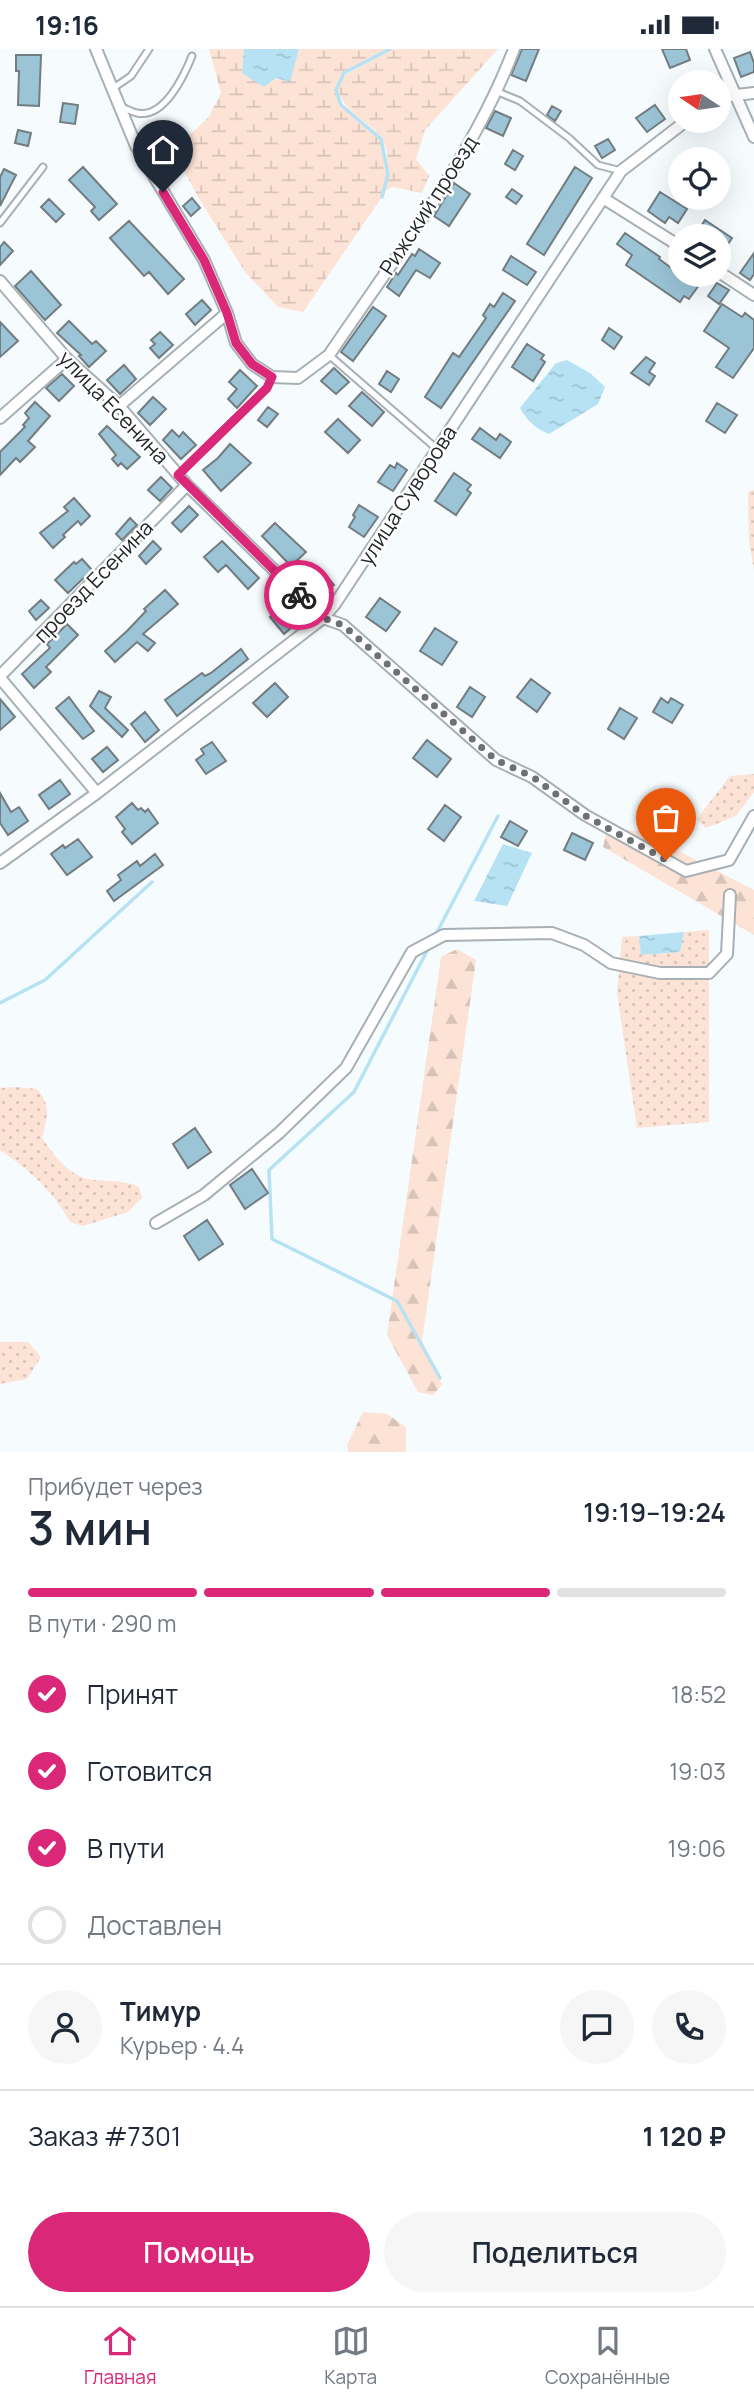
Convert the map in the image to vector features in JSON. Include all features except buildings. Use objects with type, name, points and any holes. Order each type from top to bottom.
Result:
[{"type":"street","points":[[96,49],[136,146],[204,260],[227,313],[236,343],[252,364],[272,377]]},
{"type":"street","name":"Рижский проезд","points":[[272,377],[298,378],[329,355],[460,160],[498,92],[514,49]]},
{"type":"street","points":[[715,49],[754,137]]},
{"type":"street","points":[[732,95],[754,93]]},
{"type":"street","name":"улица Суворова","points":[[0,863],[97,793],[323,618],[335,604],[621,171],[670,133]]},
{"type":"street","points":[[603,198],[668,239]]},
{"type":"street","points":[[731,280],[754,295]]},
{"type":"street","name":"улица Есенина","points":[[0,281],[67,359],[119,406],[187,485],[323,618],[343,625],[496,760],[533,777],[584,815],[686,871],[729,860],[754,816]]},
{"type":"street","points":[[119,406],[227,313]]},
{"type":"street","points":[[0,418],[67,359]]},
{"type":"street","name":"проезд Есенина","points":[[0,677],[187,485]]},
{"type":"street","points":[[0,677],[97,793]]},
{"type":"street","points":[[156,1223],[204,1195],[279,1133],[346,1068],[412,952],[444,935],[552,933],[584,945],[611,963],[660,973],[709,973],[727,954],[730,895]]},
{"type":"lane","points":[[112,89],[131,76],[149,49]]},
{"type":"lane","points":[[119,105],[140,114],[156,111],[179,86],[192,56]]},
{"type":"lane","points":[[498,92],[520,101],[569,138],[598,165],[621,171]]},
{"type":"lane","points":[[0,223],[43,167]]},
{"type":"lane","points":[[329,355],[437,449]]},
{"type":"lane","points":[[178,475],[267,388],[272,377]]},
{"type":"green space","points":[[209,49],[244,49],[242,73],[290,81],[299,49],[390,49],[344,73],[336,90],[341,105],[381,139],[388,174],[382,197],[303,312],[278,307],[245,272],[198,197],[173,150],[208,118],[221,93]]},
{"type":"green space","points":[[393,49],[498,49],[425,130],[416,159],[429,176],[422,193],[393,187],[385,191],[388,164],[384,143],[375,131],[346,106],[337,89],[345,75]]},
{"type":"green space","points":[[754,490],[754,570],[749,541],[748,492]]},
{"type":"green space","points":[[754,774],[754,792],[736,816],[706,828],[697,819],[730,776]]},
{"type":"green space","points":[[607,830],[640,831],[754,890],[754,935],[603,847]]},
{"type":"green space","points":[[709,930],[709,1122],[637,1128],[617,993],[622,937],[639,936],[642,955],[680,952],[684,932]]},
{"type":"green space","points":[[457,949],[476,960],[422,1341],[442,1385],[433,1395],[418,1392],[387,1335],[441,957]]},
{"type":"green space","points":[[0,1088],[37,1089],[42,1095],[47,1112],[42,1138],[64,1166],[87,1179],[123,1182],[139,1187],[142,1198],[128,1212],[83,1226],[70,1222],[40,1181],[0,1150]]},
{"type":"green space","points":[[0,1342],[28,1342],[41,1357],[27,1379],[0,1384]]},
{"type":"green space","points":[[363,1412],[387,1414],[406,1427],[406,1452],[348,1452],[347,1445]]},
{"type":"water","points":[[244,49],[299,49],[290,82],[276,78],[264,87],[242,73]]},
{"type":"water","points":[[567,360],[590,373],[605,387],[598,404],[549,434],[532,424],[520,408],[556,363]]},
{"type":"water","points":[[503,844],[532,853],[507,906],[474,901]]},
{"type":"water","points":[[684,932],[680,952],[641,955],[639,936]]},
{"type":"waterway","points":[[382,197],[388,174],[381,139],[341,105],[336,90],[344,73],[390,49]]},
{"type":"waterway","points":[[436,934],[498,816]]},
{"type":"waterway","points":[[0,1003],[45,980],[152,882]]},
{"type":"waterway","points":[[429,947],[354,1092],[269,1170],[272,1239],[397,1301],[440,1378]]},
{"type":"way so far","points":[[299,595],[323,618],[343,625],[496,760],[533,777],[584,815],[666,860]]},
{"type":"route","points":[[163,192],[204,260],[227,313],[236,343],[252,364],[272,377],[267,388],[178,475],[299,595]]}]
